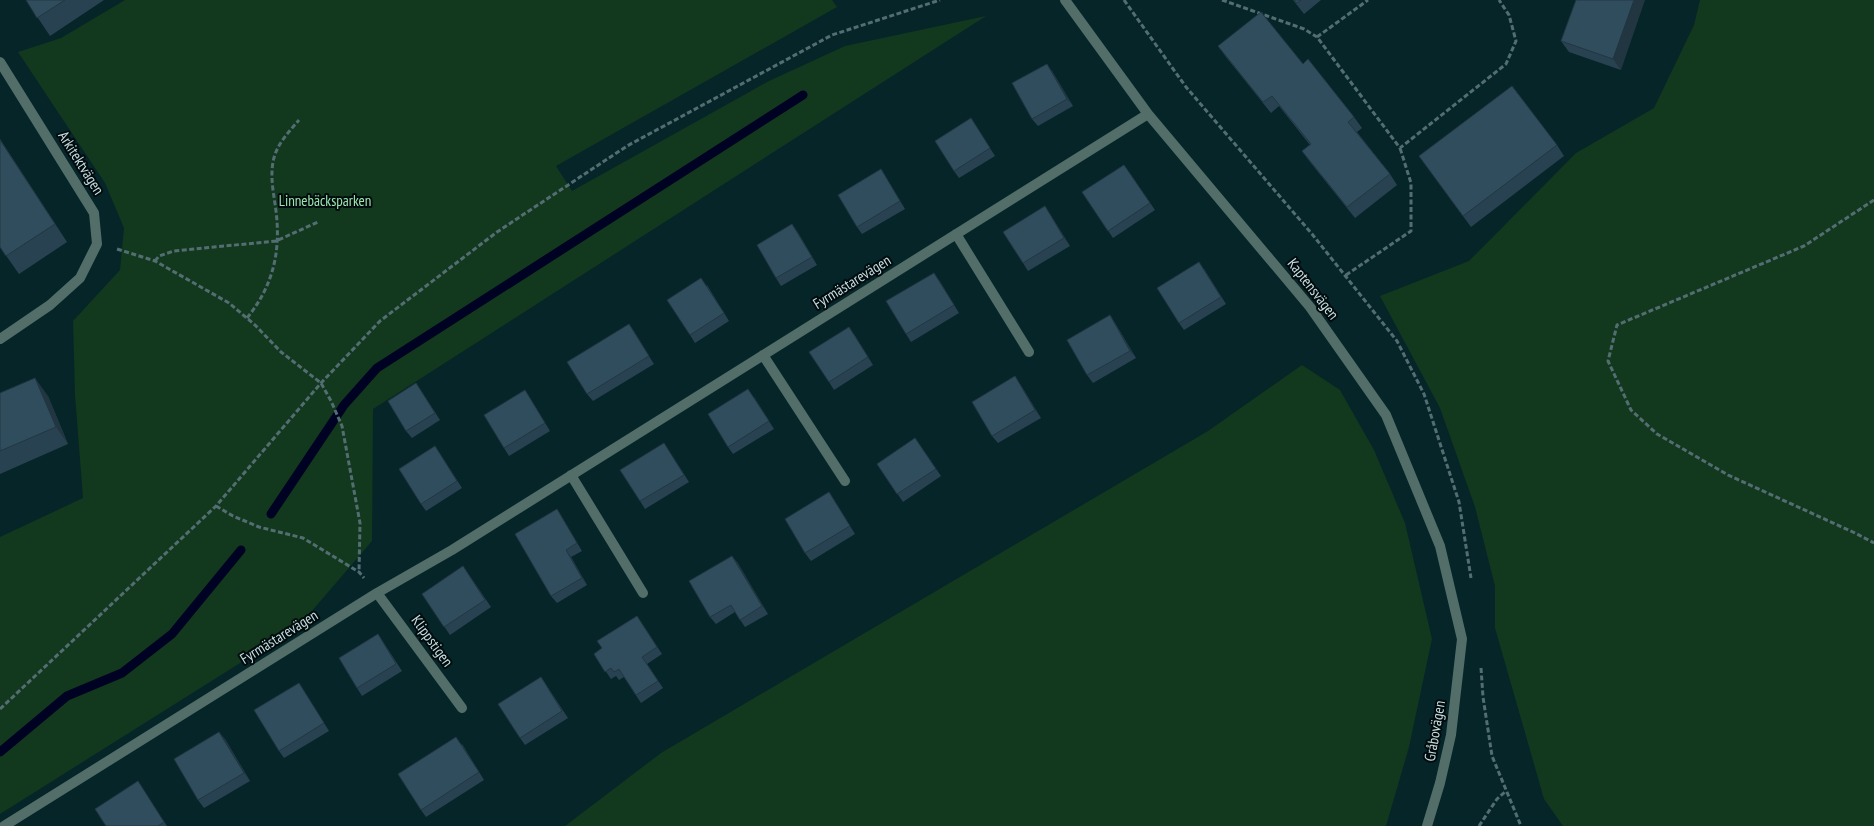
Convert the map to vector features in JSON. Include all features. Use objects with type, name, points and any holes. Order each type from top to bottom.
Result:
[{"type":"street","name":"Kaptensvägen","points":[[1065,0],[1148,114],[1310,307],[1386,415],[1440,546],[1462,639]]},
{"type":"street","name":"Arkitektvägen","points":[[0,62],[94,214],[97,244]]},
{"type":"street","name":"Fyrmästarevägen","points":[[4,826],[377,593],[452,550],[1148,114]]},
{"type":"street","points":[[956,234],[1029,352]]},
{"type":"street","points":[[0,339],[50,305],[80,278],[97,244]]},
{"type":"street","points":[[763,355],[845,481]]},
{"type":"street","points":[[571,475],[643,593]]},
{"type":"street","name":"Klippstigen","points":[[377,593],[462,708]]},
{"type":"street","name":"Gråbovägen","points":[[1427,826],[1452,735],[1462,639]]},
{"type":"path","points":[[0,709],[216,506],[321,383],[380,321],[497,232],[626,146],[832,35],[940,0]]},
{"type":"path","points":[[1222,0],[1304,29],[1317,38],[1400,148],[1411,183],[1411,231],[1346,275]]},
{"type":"path","points":[[1317,38],[1368,0]]},
{"type":"path","points":[[1400,148],[1506,64],[1516,41],[1509,15],[1499,0]]},
{"type":"path","points":[[247,318],[259,303],[269,284],[275,260],[278,229],[271,182],[273,161],[282,138],[298,120]]},
{"type":"path","points":[[1874,200],[1804,246],[1617,326],[1608,361],[1631,410],[1657,434],[1728,475],[1856,532],[1874,543]]},
{"type":"path","points":[[155,261],[159,256],[174,251],[276,241],[318,222]]},
{"type":"path","points":[[97,244],[155,261],[229,303],[281,352],[321,383],[342,426],[360,523],[359,572]]},
{"type":"path","points":[[216,506],[233,516],[259,527],[303,538],[359,572],[377,593]]},
{"type":"path","points":[[1480,826],[1497,799],[1506,791]]},
{"type":"green space","name":"Linnebäcksparken","points":[[125,0],[832,0],[837,7],[556,166],[572,191],[769,81],[845,46],[986,16],[373,409],[372,541],[299,626],[0,814],[0,537],[83,498],[75,395],[73,321],[120,270],[124,228],[105,183],[18,52],[61,38]]},
{"type":"green space","points":[[1700,0],[1874,0],[1874,826],[1563,826],[1544,799],[1495,628],[1495,586],[1475,507],[1440,408],[1380,296],[1469,261],[1576,153],[1654,108],[1694,25]]},
{"type":"green space","points":[[1302,365],[1340,390],[1374,450],[1405,523],[1432,639],[1409,747],[1386,826],[565,826],[661,753],[1208,431]]},
{"type":"building","points":[[26,0],[65,0],[37,18]]},
{"type":"building","points":[[1576,0],[1634,0],[1613,59],[1561,41]]},
{"type":"building","points":[[1261,12],[1303,64],[1308,59],[1354,117],[1348,122],[1390,174],[1347,207],[1302,151],[1311,144],[1272,96],[1263,102],[1218,46]]},
{"type":"building","points":[[1047,64],[1067,99],[1032,119],[1012,83]]},
{"type":"building","points":[[1512,86],[1557,145],[1463,216],[1419,156]]},
{"type":"building","points":[[971,118],[990,148],[954,171],[935,141]]},
{"type":"building","points":[[0,140],[55,224],[6,256],[0,247]]},
{"type":"building","points":[[1124,165],[1150,203],[1108,231],[1082,192]]},
{"type":"building","points":[[881,169],[900,201],[857,227],[838,195]]},
{"type":"building","points":[[1045,206],[1064,238],[1023,263],[1003,232]]},
{"type":"building","points":[[792,224],[812,257],[776,278],[757,245]]},
{"type":"building","points":[[1199,262],[1221,297],[1179,323],[1157,288]]},
{"type":"building","points":[[934,273],[954,305],[906,334],[886,301]]},
{"type":"building","points":[[701,278],[724,313],[690,335],[667,300]]},
{"type":"building","points":[[1110,315],[1130,351],[1087,375],[1067,340]]},
{"type":"building","points":[[629,324],[649,356],[587,394],[567,362]]},
{"type":"building","points":[[849,327],[868,357],[829,382],[809,352]]},
{"type":"building","points":[[1015,376],[1035,410],[992,436],[972,402]]},
{"type":"building","points":[[35,378],[56,427],[0,451],[0,393]]},
{"type":"building","points":[[416,383],[435,413],[406,431],[388,401]]},
{"type":"building","points":[[748,389],[769,421],[728,447],[708,414]]},
{"type":"building","points":[[525,390],[545,423],[504,448],[484,415]]},
{"type":"building","points":[[915,438],[936,469],[897,494],[877,464]]},
{"type":"building","points":[[664,443],[684,475],[640,501],[620,470]]},
{"type":"building","points":[[435,446],[457,481],[421,504],[399,469]]},
{"type":"building","points":[[829,492],[850,526],[805,553],[785,519]]},
{"type":"building","points":[[557,509],[577,543],[566,550],[582,578],[551,596],[515,534]]},
{"type":"building","points":[[732,556],[762,606],[740,620],[731,605],[710,617],[689,581]]},
{"type":"building","points":[[463,566],[485,600],[444,627],[422,594]]},
{"type":"building","points":[[637,616],[657,647],[642,657],[658,681],[636,695],[619,669],[614,672],[611,668],[605,672],[594,654],[602,648],[597,641]]},
{"type":"building","points":[[378,634],[396,664],[357,688],[339,658]]},
{"type":"building","points":[[541,677],[562,711],[520,738],[498,704]]},
{"type":"building","points":[[299,683],[324,723],[279,751],[254,710]]},
{"type":"building","points":[[219,732],[244,773],[198,800],[174,759]]},
{"type":"building","points":[[456,737],[479,772],[421,810],[398,774]]},
{"type":"building","points":[[138,781],[164,822],[158,826],[106,826],[95,809]]},
{"type":"waterway","points":[[271,514],[344,405],[377,368],[803,95]]},
{"type":"waterway","points":[[0,752],[67,696],[122,673],[172,634],[241,550]]}]
